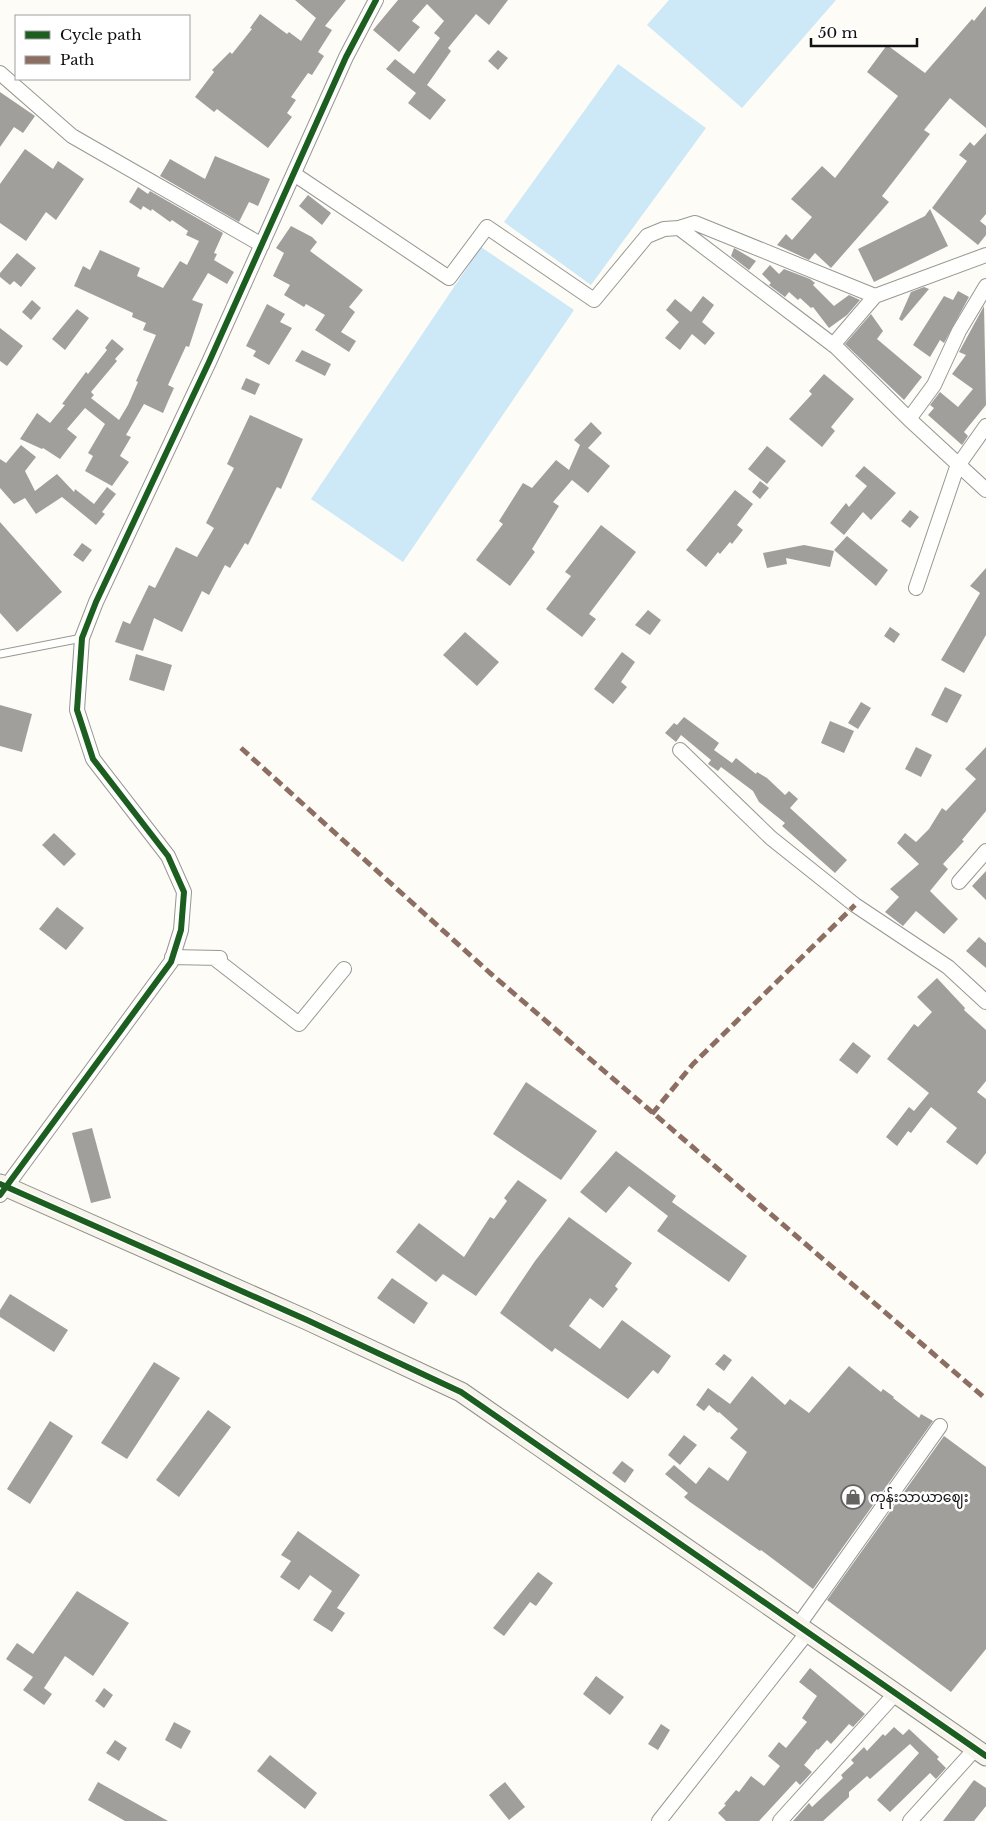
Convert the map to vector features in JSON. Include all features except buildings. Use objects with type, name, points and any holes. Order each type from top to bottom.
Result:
[{"type":"street","points":[[376,0],[346,57],[262,245],[96,602],[82,638],[77,710],[94,759],[168,856],[184,892],[181,930],[172,957],[2,1188],[307,1320],[461,1392],[981,1752],[910,1821]]},
{"type":"street","points":[[0,73],[72,136],[262,245]]},
{"type":"street","points":[[294,174],[449,278],[487,227],[594,300],[647,236],[664,229],[680,228],[695,223],[875,296]]},
{"type":"street","points":[[680,228],[833,345],[986,490]]},
{"type":"street","points":[[833,345],[875,296],[986,255]]},
{"type":"street","points":[[909,419],[934,385],[959,331],[986,286]]},
{"type":"street","points":[[916,588],[959,465],[986,426]]},
{"type":"street","points":[[680,750],[771,838],[855,905],[948,967],[986,1002]]},
{"type":"street","points":[[959,882],[986,851]]},
{"type":"street","points":[[172,957],[217,958],[299,1024],[344,969]]},
{"type":"street","points":[[659,1821],[802,1629],[940,1426]]},
{"type":"street","points":[[780,1821],[895,1694]]},
{"type":"lane","points":[[0,654],[82,638]]},
{"type":"water","points":[[669,0],[836,0],[742,108],[647,25]]},
{"type":"water","points":[[618,64],[706,128],[591,285],[504,222]]},
{"type":"water","points":[[481,247],[574,310],[403,562],[311,499]]},
{"type":"marked path","points":[[241,748],[490,973],[986,1399]]},
{"type":"marked path","points":[[652,1114],[693,1064],[855,905]]},
{"type":"cycle path","points":[[0,1195],[171,962],[181,930],[184,892],[168,856],[93,759],[77,710],[82,638],[96,602],[209,362],[346,57],[376,0]]},
{"type":"cycle path","points":[[0,1184],[307,1320],[461,1392],[986,1756]]},
{"type":"place","name":"ကုန်းသာယာဈေး","points":[[853,1497]]}]
